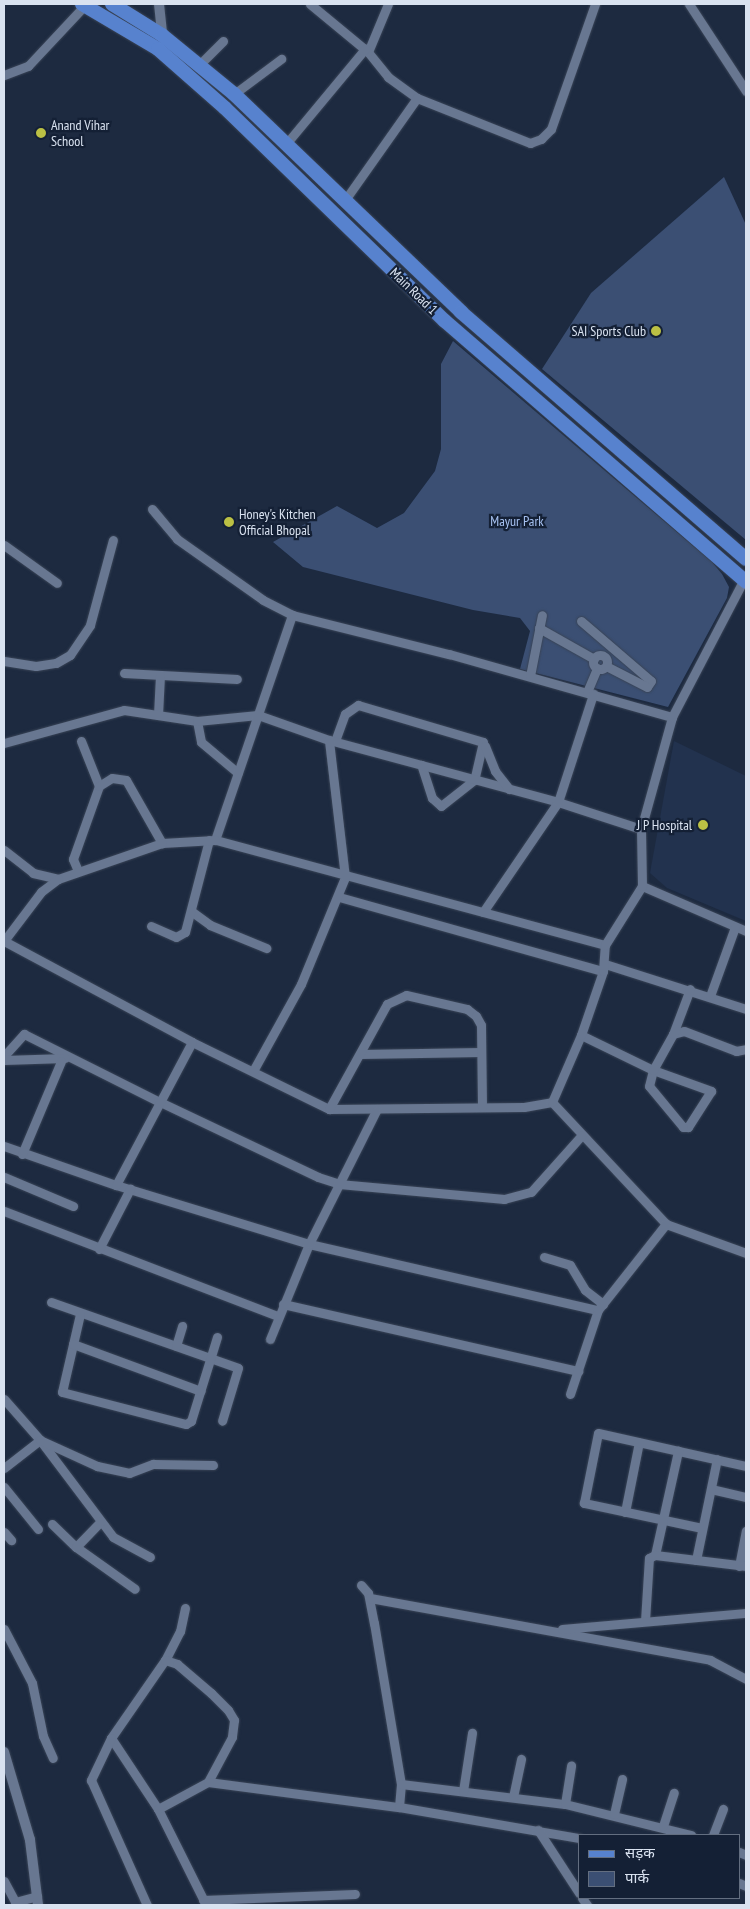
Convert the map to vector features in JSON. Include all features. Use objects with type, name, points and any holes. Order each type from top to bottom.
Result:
[{"type":"main road","name":"Main Road 1","points":[[83,4],[165,56],[225,108],[445,321],[745,581]]},
{"type":"main road","name":"Main Road 1","points":[[112,4],[162,35],[234,94],[461,312],[746,559]]},
{"type":"street","points":[[4,75],[28,66],[83,4]]},
{"type":"street","points":[[159,4],[162,35]]},
{"type":"street","points":[[286,144],[367,50],[388,4]]},
{"type":"street","points":[[315,6],[367,50],[388,77],[417,98],[530,143],[541,139],[551,129],[595,4]]},
{"type":"street","points":[[689,4],[746,90]]},
{"type":"street","points":[[199,65],[223,42]]},
{"type":"street","points":[[234,94],[281,59]]},
{"type":"street","points":[[345,200],[417,98]]},
{"type":"street","points":[[152,510],[178,539],[263,600],[292,615],[530,676],[672,716]]},
{"type":"street","points":[[4,661],[36,666],[56,663],[70,655],[90,625],[113,540]]},
{"type":"street","points":[[4,545],[58,583]]},
{"type":"street","points":[[552,1102],[581,1035],[604,967],[606,945],[642,886],[641,829],[672,716],[745,581]]},
{"type":"street","points":[[151,926],[176,937],[182,936],[212,840],[238,773],[292,615]]},
{"type":"street","points":[[530,676],[542,615]]},
{"type":"street","points":[[539,628],[646,686],[651,681],[581,622]]},
{"type":"street","points":[[483,912],[558,802],[590,693],[608,643]]},
{"type":"street","points":[[124,673],[237,679]]},
{"type":"street","points":[[158,715],[160,675]]},
{"type":"street","points":[[253,1071],[301,984],[339,897],[345,877],[332,740],[345,714],[358,705],[480,740],[485,746],[495,771],[508,789]]},
{"type":"street","points":[[5,745],[124,710],[197,721],[258,715],[332,740],[558,802],[641,829]]},
{"type":"street","points":[[197,721],[201,742],[238,773]]},
{"type":"street","points":[[81,741],[85,757],[100,786]]},
{"type":"street","points":[[421,765],[437,805],[441,806],[474,780],[485,746]]},
{"type":"street","points":[[78,871],[73,859],[100,786],[112,778],[126,780],[162,842]]},
{"type":"street","points":[[552,1102],[524,1107],[376,1111],[329,1109],[192,1042],[4,941],[41,892],[58,879],[162,842],[212,840],[345,877],[606,945]]},
{"type":"street","points":[[4,850],[33,873],[58,879]]},
{"type":"street","points":[[33,873],[41,892]]},
{"type":"street","points":[[642,886],[746,931]]},
{"type":"street","points":[[339,897],[690,989],[746,1009]]},
{"type":"street","points":[[191,911],[210,925],[266,948]]},
{"type":"street","points":[[710,996],[735,927]]},
{"type":"street","points":[[581,1035],[653,1070],[711,1091],[688,1127],[683,1127],[649,1086],[653,1070],[673,1034],[690,989]]},
{"type":"street","points":[[329,1109],[387,1004],[406,995],[467,1009],[481,1025],[482,1107]]},
{"type":"street","points":[[673,1034],[684,1031],[736,1051],[746,1049]]},
{"type":"street","points":[[4,1056],[24,1034],[64,1059],[158,1101],[318,1177],[339,1184],[504,1199],[531,1192],[582,1136]]},
{"type":"street","points":[[116,1185],[158,1101],[192,1042]]},
{"type":"street","points":[[360,1054],[481,1052]]},
{"type":"street","points":[[4,1060],[64,1059]]},
{"type":"street","points":[[22,1154],[64,1059]]},
{"type":"street","points":[[552,1102],[666,1224],[746,1253]]},
{"type":"street","points":[[270,1339],[277,1316],[309,1244],[376,1111]]},
{"type":"street","points":[[4,1146],[22,1154],[116,1185],[309,1244],[600,1307]]},
{"type":"street","points":[[4,1177],[73,1206]]},
{"type":"street","points":[[99,1249],[130,1189]]},
{"type":"street","points":[[4,1211],[277,1316]]},
{"type":"street","points":[[570,1394],[600,1307],[666,1224]]},
{"type":"street","points":[[544,1258],[570,1265],[585,1290],[600,1307]]},
{"type":"street","points":[[51,1302],[80,1314],[238,1368],[222,1421]]},
{"type":"street","points":[[283,1304],[578,1371]]},
{"type":"street","points":[[80,1314],[62,1389],[64,1394],[186,1424],[191,1421],[213,1358],[217,1337]]},
{"type":"street","points":[[176,1346],[182,1326]]},
{"type":"street","points":[[73,1344],[201,1391]]},
{"type":"street","points":[[4,1399],[40,1440],[113,1537],[150,1557]]},
{"type":"street","points":[[702,1528],[584,1503],[598,1433],[746,1466]]},
{"type":"street","points":[[40,1440],[97,1466],[129,1473],[153,1464],[213,1465]]},
{"type":"street","points":[[4,1468],[40,1440]]},
{"type":"street","points":[[625,1512],[639,1442]]},
{"type":"street","points":[[654,1555],[678,1451]]},
{"type":"street","points":[[696,1560],[717,1459]]},
{"type":"street","points":[[4,1487],[38,1529]]},
{"type":"street","points":[[711,1489],[746,1497]]},
{"type":"street","points":[[76,1546],[100,1522]]},
{"type":"street","points":[[52,1524],[76,1546],[135,1589]]},
{"type":"street","points":[[645,1621],[649,1558],[654,1555],[743,1566],[746,1531]]},
{"type":"street","points":[[4,1532],[11,1540]]},
{"type":"street","points":[[361,1585],[370,1598],[401,1784],[399,1807]]},
{"type":"street","points":[[370,1598],[710,1660],[746,1679]]},
{"type":"street","points":[[147,1905],[91,1780],[111,1738],[165,1660],[180,1631],[185,1608]]},
{"type":"street","points":[[552,1630],[746,1613]]},
{"type":"street","points":[[4,1629],[32,1683],[43,1736],[53,1758]]},
{"type":"street","points":[[158,1809],[208,1782],[232,1737],[234,1720],[228,1710],[211,1693],[177,1664],[165,1660]]},
{"type":"street","points":[[463,1791],[472,1733]]},
{"type":"street","points":[[111,1738],[158,1809],[205,1903],[354,1894]]},
{"type":"street","points":[[4,1752],[30,1840],[38,1901],[15,1902],[4,1881]]},
{"type":"street","points":[[514,1797],[521,1759]]},
{"type":"street","points":[[564,1804],[571,1765]]},
{"type":"street","points":[[614,1814],[622,1779]]},
{"type":"street","points":[[208,1782],[399,1807],[578,1838]]},
{"type":"street","points":[[401,1784],[564,1804],[614,1814],[686,1834]]},
{"type":"street","points":[[666,1830],[674,1793]]},
{"type":"street","points":[[713,1834],[723,1809]]},
{"type":"street","points":[[538,1830],[578,1891]]},
{"type":"shaded area","name":"J P Hospital","points":[[674,741],[746,776],[746,921],[667,888],[650,873]]},
{"type":"green space","name":"SAI Sports Club","points":[[724,177],[746,225],[746,540],[542,369],[591,293]]},
{"type":"green space","name":"Mayur Park","points":[[453,341],[712,562],[722,574],[729,587],[727,598],[668,707],[520,669],[530,631],[520,618],[473,610],[303,567],[273,542],[337,506],[377,528],[404,513],[435,471],[441,449],[441,364]]},
{"type":"place","name":"Anand Vihar School","points":[[41,133]]},
{"type":"place","name":"SAI Sports Club","points":[[656,331]]},
{"type":"place","name":"Honey's Kitchen Official Bhopal","points":[[229,522]]},
{"type":"place","name":"J P Hospital","points":[[703,825]]}]
